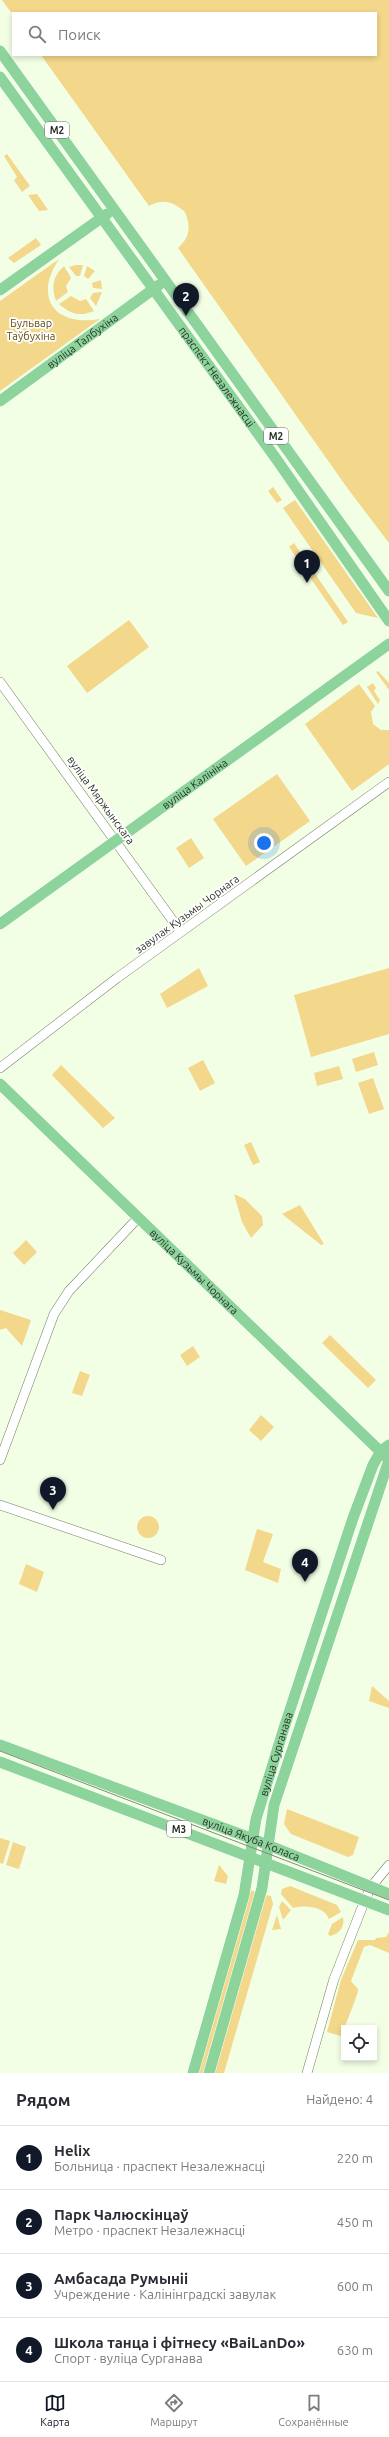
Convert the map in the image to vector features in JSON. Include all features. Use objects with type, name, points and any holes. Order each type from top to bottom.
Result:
[{"type":"main road","name":"праспект Незалежнасці","points":[[0,50],[389,591]]},
{"type":"main road","name":"праспект Незалежнасці","points":[[0,77],[155,289],[389,621]]},
{"type":"main road","points":[[0,290],[114,209]]},
{"type":"main road","name":"вуліца Талбухіна","points":[[0,401],[155,289],[164,280]]},
{"type":"main road","name":"вуліца Калініна","points":[[0,924],[389,644]]},
{"type":"main road","name":"вуліца Кузьмы Чорнага","points":[[0,1084],[138,1218],[387,1454]]},
{"type":"main road","name":"вуліца Сурганава","points":[[193,2073],[244,1895],[256,1819],[280,1742],[349,1529],[373,1465],[387,1454]]},
{"type":"main road","name":"вуліца Сурганава","points":[[209,2073],[262,1888],[267,1845],[274,1805],[387,1454]]},
{"type":"main road","name":"вуліца Якуба Коласа","points":[[0,1745],[253,1839],[389,1894]]},
{"type":"main road","name":"вуліца Якуба Коласа","points":[[0,1762],[251,1856],[389,1910]]},
{"type":"street","name":"вуліца Мяржынскага","points":[[0,682],[181,932]]},
{"type":"street","name":"завулак Кузьмы Чорнага","points":[[0,1068],[181,932],[389,782]]},
{"type":"street","points":[[0,1460],[54,1314],[69,1291],[138,1218]]},
{"type":"street","points":[[0,1505],[161,1560]]},
{"type":"street","points":[[307,2073],[334,1979],[365,1900],[371,1887],[389,1865]]},
{"type":"green space","points":[[2,0],[389,0],[389,543],[348,489],[178,248],[185,240],[189,227],[185,212],[168,202],[159,202],[149,206],[42,56],[377,56],[377,12],[12,12],[12,14]]},
{"type":"green space","points":[[7,154],[30,186],[22,192],[14,180],[17,177],[4,156]]},
{"type":"green space","points":[[37,194],[48,210],[39,211],[28,195]]},
{"type":"green space","points":[[36,238],[41,245],[14,263],[8,258]]},
{"type":"green space","name":"Бульвар Таўбухіна","points":[[59,259],[51,273],[48,286],[49,297],[53,307],[60,314],[71,318],[84,320],[100,319],[0,391],[0,301]]},
{"type":"green space","points":[[83,265],[80,276],[76,276],[69,267]]},
{"type":"green space","points":[[64,266],[71,278],[66,286],[68,292],[56,301],[53,286],[57,274]]},
{"type":"green space","points":[[87,266],[95,271],[88,279],[84,276]]},
{"type":"green space","points":[[101,280],[102,289],[93,288],[92,283]]},
{"type":"green space","points":[[102,292],[96,306],[90,298],[93,293]]},
{"type":"green space","points":[[71,296],[80,301],[86,299],[94,311],[84,314],[75,314],[59,304]]},
{"type":"green space","points":[[273,487],[282,500],[277,503],[268,491]]},
{"type":"green space","points":[[295,500],[378,618],[356,613],[283,508]]},
{"type":"green space","points":[[294,543],[348,622],[343,625],[289,547]]},
{"type":"green space","points":[[129,620],[149,647],[87,693],[67,666]]},
{"type":"green space","points":[[378,671],[389,683],[389,690],[376,672]]},
{"type":"green space","points":[[373,683],[376,688],[374,691],[380,700],[378,704],[367,687]]},
{"type":"green space","points":[[359,684],[375,706],[371,712],[373,724],[381,730],[389,730],[389,764],[352,791],[305,724]]},
{"type":"green space","points":[[277,774],[310,821],[246,866],[213,819]]},
{"type":"green space","points":[[191,838],[204,858],[189,868],[176,848]]},
{"type":"green space","points":[[199,968],[208,986],[167,1008],[160,994]]},
{"type":"green space","points":[[389,968],[389,1034],[311,1057],[294,995]]},
{"type":"green space","points":[[374,1052],[378,1065],[356,1072],[352,1059]]},
{"type":"green space","points":[[203,1060],[215,1083],[200,1091],[188,1068]]},
{"type":"green space","points":[[61,1065],[115,1118],[103,1128],[52,1075]]},
{"type":"green space","points":[[339,1066],[343,1079],[317,1086],[314,1073]]},
{"type":"green space","points":[[373,1078],[384,1109],[369,1114],[358,1083]]},
{"type":"green space","points":[[251,1142],[260,1162],[253,1165],[244,1145]]},
{"type":"green space","points":[[234,1194],[245,1199],[262,1216],[263,1225],[251,1238],[242,1222]]},
{"type":"green space","points":[[300,1205],[324,1244],[321,1245],[282,1214]]},
{"type":"green space","points":[[26,1240],[37,1252],[24,1265],[13,1253]]},
{"type":"green space","points":[[0,1310],[31,1320],[22,1346],[6,1328],[0,1330]]},
{"type":"green space","points":[[330,1335],[376,1380],[368,1388],[322,1343]]},
{"type":"green space","points":[[193,1346],[200,1357],[187,1366],[180,1355]]},
{"type":"green space","points":[[80,1371],[90,1375],[82,1396],[72,1393]]},
{"type":"green space","points":[[261,1415],[274,1427],[261,1441],[249,1430]]},
{"type":"green space","points":[[148,1516],[152,1517],[158,1523],[158,1531],[152,1537],[148,1538],[144,1537],[138,1531],[137,1527],[138,1523],[144,1517]]},
{"type":"green space","points":[[257,1529],[273,1534],[263,1562],[281,1569],[278,1583],[245,1570]]},
{"type":"green space","points":[[26,1564],[44,1572],[37,1592],[19,1584]]},
{"type":"green space","points":[[372,1686],[389,1701],[389,1708],[369,1701]]},
{"type":"green space","points":[[287,1809],[359,1837],[353,1855],[348,1857],[291,1834],[284,1824]]},
{"type":"green space","points":[[0,1838],[10,1841],[3,1864],[0,1863]]},
{"type":"green space","points":[[13,1842],[26,1847],[19,1869],[6,1865]]},
{"type":"green space","points":[[219,1865],[228,1876],[226,1884],[214,1881]]},
{"type":"green space","points":[[290,1886],[337,1905],[341,1912],[329,1919],[323,1911],[319,1909],[308,1907],[293,1908],[281,1894],[282,1889]]},
{"type":"green space","points":[[251,1890],[255,1892],[203,2073],[198,2073]]},
{"type":"green space","points":[[265,1895],[271,1896],[273,1904],[224,2073],[215,2073]]},
{"type":"green space","points":[[282,1901],[291,1910],[283,1920],[279,1907]]},
{"type":"green space","points":[[277,1915],[281,1929],[272,1930]]},
{"type":"green space","points":[[343,1917],[341,1930],[330,1936],[328,1934],[332,1924]]},
{"type":"green space","points":[[389,1932],[389,1953],[370,1945],[364,1947],[351,1981],[358,1989],[358,1992],[345,2025],[341,2025],[341,2036],[327,2032],[341,1980],[358,1940],[375,1940],[376,1938],[386,1937]]},
{"type":"tram line","points":[[0,1751],[389,1900]]},
{"type":"place","name":"Парк Чалюскінцаў","points":[[186,316]]},
{"type":"place","name":"Helix","points":[[307,583]]},
{"type":"place","name":"Амбасада Румыніі","points":[[53,1510]]},
{"type":"place","name":"Школа танца і фітнесу «BaiLanDo»","points":[[305,1582]]}]
